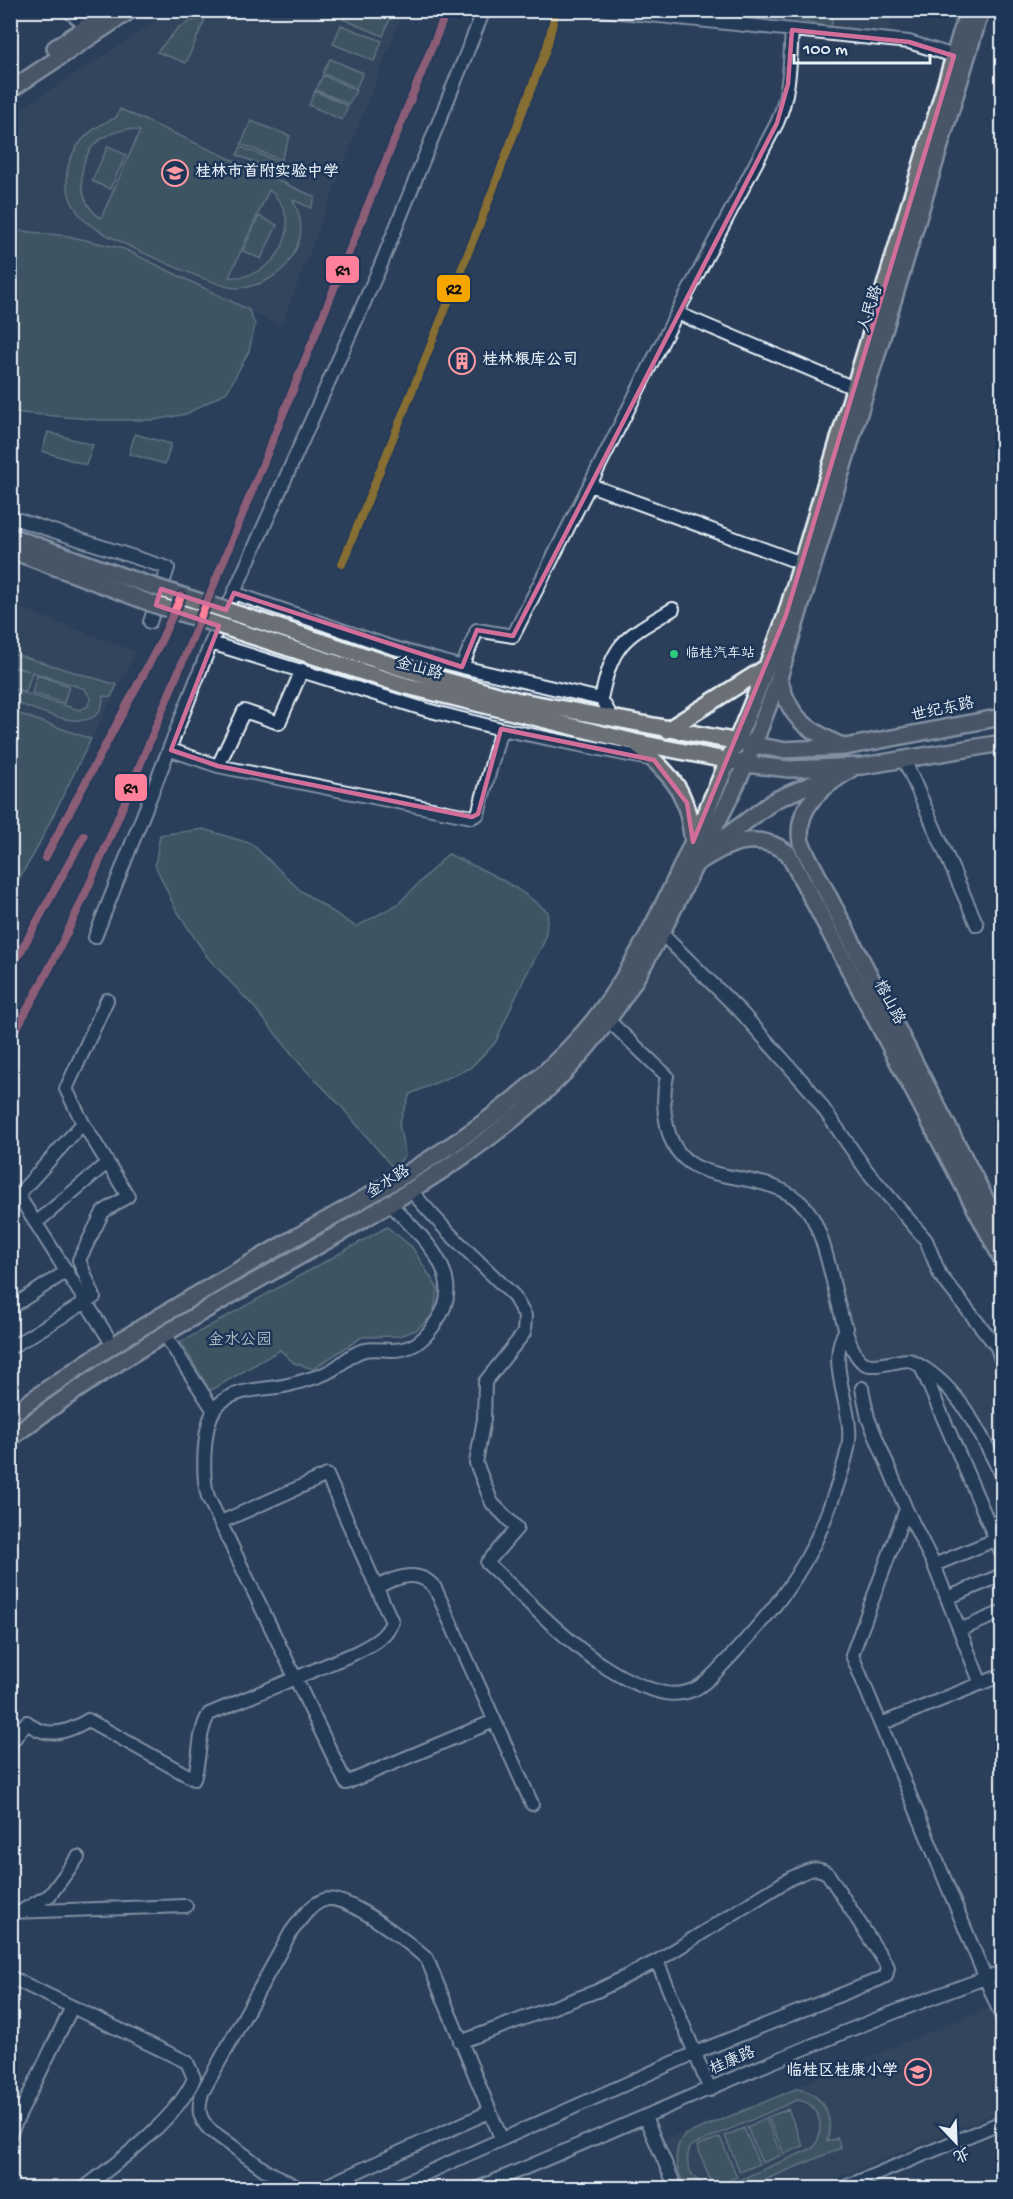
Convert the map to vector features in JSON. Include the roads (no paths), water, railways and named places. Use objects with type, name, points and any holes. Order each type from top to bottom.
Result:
[{"type":"main road","points":[[10,90],[92,30],[112,10]]},
{"type":"main road","points":[[10,78],[131,10]]},
{"type":"main road","name":"人民路","points":[[792,617],[801,563],[968,10]]},
{"type":"main road","name":"人民路","points":[[792,617],[981,10]]},
{"type":"main road","name":"金山路","points":[[10,536],[122,576],[408,670],[516,700],[666,730],[737,741],[752,746],[781,750],[845,747]]},
{"type":"main road","name":"金山路","points":[[10,550],[153,604],[403,686],[635,742],[746,764],[789,769],[854,767]]},
{"type":"main road","points":[[792,617],[773,671],[784,698],[798,720],[821,736],[845,747]]},
{"type":"main road","points":[[666,730],[773,671]]},
{"type":"main road","name":"金水路","points":[[10,1416],[58,1380],[113,1345],[384,1189],[498,1113],[585,1032],[642,944],[693,842],[737,741],[773,671]]},
{"type":"main road","name":"金水路","points":[[10,1439],[54,1404],[165,1335],[411,1191],[463,1156],[543,1093],[576,1061],[636,980],[662,934],[746,764],[773,671]]},
{"type":"main road","name":"世纪东路","points":[[845,747],[1002,717]]},
{"type":"main road","points":[[635,742],[669,776],[687,803],[693,842]]},
{"type":"main road","points":[[696,864],[720,839],[775,800],[854,767],[1002,743]]},
{"type":"main road","name":"榕山路","points":[[854,767],[812,797],[800,825],[801,843],[1002,1231]]},
{"type":"main road","name":"榕山路","points":[[696,864],[720,848],[737,841],[766,842],[788,853],[1002,1259]]},
{"type":"street","points":[[67,10],[92,30]]},
{"type":"street","points":[[95,937],[171,750],[211,643],[380,267],[484,10]]},
{"type":"street","points":[[602,10],[909,42],[954,56]]},
{"type":"street","points":[[462,668],[477,630],[513,636],[676,313],[783,109],[792,30]]},
{"type":"street","points":[[676,313],[854,388]]},
{"type":"street","points":[[590,485],[801,563]]},
{"type":"street","points":[[10,517],[168,568],[150,622]]},
{"type":"street","points":[[234,593],[392,647],[462,668],[601,699]]},
{"type":"street","points":[[613,719],[601,699],[610,661],[622,642],[673,609]]},
{"type":"street","points":[[211,643],[426,710],[501,729],[654,760]]},
{"type":"street","points":[[218,766],[244,711],[279,723],[302,670]]},
{"type":"street","points":[[171,750],[218,766],[472,817],[478,814],[501,729]]},
{"type":"street","points":[[904,759],[977,925]]},
{"type":"street","points":[[662,934],[741,1012],[811,1091],[867,1171],[926,1240],[940,1275],[998,1347],[1002,1363]]},
{"type":"street","points":[[10,1348],[94,1297],[79,1260],[103,1212],[128,1196],[83,1123],[66,1089],[107,1000]]},
{"type":"street","points":[[608,1020],[667,1076],[664,1097],[666,1121],[672,1145],[681,1155],[704,1171],[774,1184],[796,1197],[818,1225],[826,1245],[835,1296],[859,1358],[865,1364],[909,1360],[949,1389],[965,1407],[1002,1476]]},
{"type":"street","points":[[83,1123],[14,1200],[36,1223],[113,1345]]},
{"type":"street","points":[[36,1223],[107,1163]]},
{"type":"street","points":[[411,1191],[447,1231],[513,1295],[525,1316],[524,1333],[488,1377],[484,1389],[484,1419],[476,1463],[478,1473],[492,1503],[518,1528],[487,1563],[591,1658],[630,1680],[666,1693],[687,1692],[710,1678],[769,1615],[812,1549],[848,1447],[849,1434],[838,1356],[847,1328]]},
{"type":"street","points":[[390,1204],[431,1248],[448,1280],[448,1296],[430,1331],[416,1344],[405,1348],[364,1350],[322,1376],[244,1393],[219,1404],[214,1411],[204,1457],[204,1482],[346,1783],[494,1721]]},
{"type":"street","points":[[10,1308],[67,1271]]},
{"type":"street","points":[[165,1335],[214,1411]]},
{"type":"street","points":[[921,1368],[999,1538],[1002,1554]]},
{"type":"street","points":[[862,1388],[868,1418],[906,1509],[934,1565],[981,1684]]},
{"type":"street","points":[[10,1744],[27,1722],[35,1730],[54,1733],[73,1729],[88,1720],[194,1779],[198,1765],[202,1725],[209,1714],[295,1676],[353,1654],[385,1635],[392,1622],[327,1475],[221,1522]]},
{"type":"street","points":[[906,1509],[852,1655],[1002,2018]]},
{"type":"street","points":[[934,1565],[999,1538]]},
{"type":"street","points":[[377,1587],[404,1576],[415,1575],[430,1582],[532,1804]]},
{"type":"street","points":[[947,1598],[1002,1575]]},
{"type":"street","points":[[960,1630],[1002,1612]]},
{"type":"street","points":[[881,1724],[1002,1675]]},
{"type":"street","points":[[14,1912],[50,1895],[78,1857]]},
{"type":"street","points":[[393,2188],[695,2053],[880,1979],[888,1973],[886,1960],[828,1874],[820,1868],[814,1868],[791,1878],[657,1961],[597,1991],[460,2042]]},
{"type":"street","points":[[299,2188],[265,2170],[209,2129],[202,2121],[199,2106],[202,2093],[291,1932],[309,1910],[325,1899],[336,1899],[350,1905],[427,1959],[501,2138]]},
{"type":"street","points":[[14,1912],[186,1906]]},
{"type":"street","points":[[657,1961],[710,2090]]},
{"type":"street","name":"桂康路","points":[[478,2188],[949,1990],[1002,1972]]},
{"type":"street","points":[[10,1977],[187,2062],[194,2078],[179,2103],[125,2157],[84,2188]]},
{"type":"street","points":[[10,2134],[72,2007]]},
{"type":"street","points":[[321,2188],[489,2112]]},
{"type":"street","points":[[645,2117],[676,2188]]},
{"type":"street","points":[[843,2188],[1002,2122]]},
{"type":"place","name":"桂林市首附实验中学","points":[[175,173]]},
{"type":"place","name":"桂林粮库公司","points":[[462,361]]},
{"type":"place","name":"临桂汽车站","points":[[674,654]]},
{"type":"place","name":"临桂区桂康小学","points":[[918,2072]]},
{"type":"park label","name":"金水公园","points":[[240,1341]]}]
